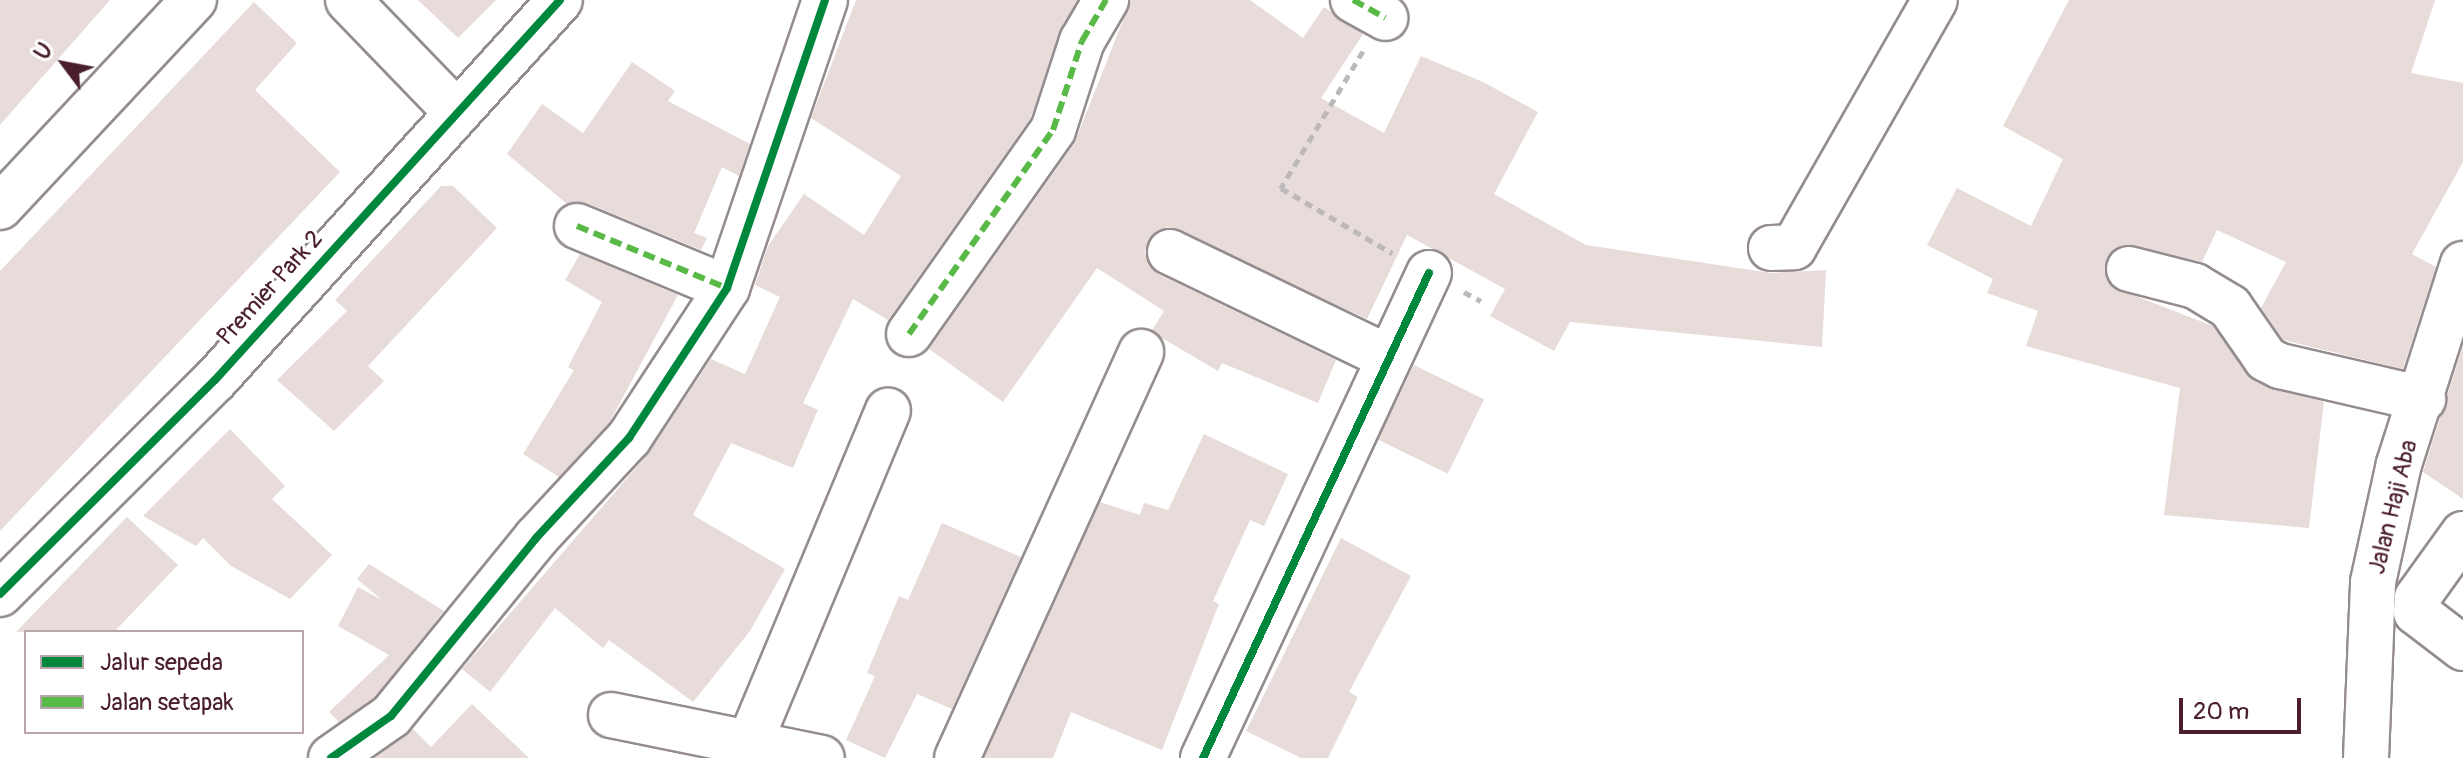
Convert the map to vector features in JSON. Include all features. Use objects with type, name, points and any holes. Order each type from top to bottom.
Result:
[{"type":"street","points":[[0,207],[194,0]]},
{"type":"street","points":[[348,0],[457,113]]},
{"type":"street","name":"Premier Park 2","points":[[0,594],[215,380],[560,0]]},
{"type":"street","points":[[331,758],[391,716],[506,573],[629,438],[727,288],[825,0]]},
{"type":"street","points":[[909,334],[1053,130],[1082,41],[1106,0]]},
{"type":"street","points":[[1771,248],[1794,247],[1935,0]]},
{"type":"street","points":[[577,226],[727,288]]},
{"type":"street","points":[[1170,252],[1389,358]]},
{"type":"street","name":"Jalan Haji Aba","points":[[2366,758],[2373,582],[2399,464],[2423,399],[2463,264]]},
{"type":"street","points":[[2129,269],[2195,286],[2230,307],[2266,359],[2280,366],[2423,399]]},
{"type":"street","points":[[1203,758],[1429,273]]},
{"type":"street","points":[[957,758],[1141,352]]},
{"type":"street","points":[[750,742],[888,411]]},
{"type":"street","points":[[2463,534],[2417,598],[2416,612],[2463,648]]},
{"type":"street","points":[[611,715],[822,758]]},
{"type":"path","points":[[1369,9],[1281,188],[1429,273]]},
{"type":"building","points":[[0,0],[110,0],[0,125]]},
{"type":"building","points":[[418,0],[496,0],[458,38]]},
{"type":"building","points":[[856,0],[1077,0],[1030,119],[888,320],[853,299],[803,403],[818,410],[793,468],[731,443],[693,515],[785,569],[750,631],[693,702],[609,640],[603,648],[555,608],[490,692],[462,669],[647,455],[711,359],[745,374],[780,297],[755,285],[768,246],[804,194],[864,235],[901,176],[811,118]]},
{"type":"building","points":[[1131,0],[1250,0],[1303,38],[1324,7],[1363,34],[1321,98],[1384,133],[1421,56],[1483,82],[1538,112],[1494,194],[1586,245],[1771,273],[1826,270],[1822,347],[1570,322],[1554,351],[1490,316],[1505,289],[1407,235],[1367,319],[1167,227],[1148,240],[1145,253],[1158,274],[1336,360],[1318,403],[1222,363],[1218,371],[1162,338],[1152,330],[1164,311],[1097,268],[1003,402],[929,349],[1074,144]]},
{"type":"building","points":[[2069,0],[2435,0],[2411,73],[2463,83],[2463,162],[2412,254],[2436,267],[2403,369],[2283,340],[2261,308],[2286,262],[2217,230],[2202,262],[2123,245],[2105,264],[2112,287],[2213,326],[2255,381],[2324,402],[2309,528],[2164,515],[2180,388],[2026,346],[2038,311],[1987,293],[1993,279],[1927,245],[1957,188],[2031,226],[2063,159],[2003,126]]},
{"type":"building","points":[[254,2],[297,43],[255,90],[340,172],[0,531],[0,271]]},
{"type":"building","points":[[632,62],[675,91],[668,101],[750,144],[739,176],[722,167],[694,233],[707,238],[701,250],[587,203],[567,204],[507,154],[542,104],[583,133]]},
{"type":"building","points":[[441,186],[453,186],[497,228],[368,366],[384,381],[334,431],[277,380],[347,311],[335,300]]},
{"type":"building","points":[[580,254],[678,295],[609,423],[559,477],[523,454],[574,370],[568,367],[602,302],[565,280]]},
{"type":"building","points":[[2463,346],[2463,499],[2423,472]]},
{"type":"building","points":[[1414,365],[1484,399],[1448,474],[1378,440]]},
{"type":"building","points":[[230,429],[285,486],[272,499],[332,555],[290,599],[231,566],[203,538],[196,546],[143,516]]},
{"type":"building","points":[[1204,434],[1288,474],[1264,526],[1250,520],[1213,601],[1219,604],[1162,750],[1071,712],[1053,758],[984,758],[1100,502],[1140,515],[1144,503],[1168,510]]},
{"type":"building","points":[[127,517],[178,565],[116,630],[16,632]]},
{"type":"building","points":[[942,523],[1021,557],[952,709],[917,694],[885,758],[846,740],[875,676],[867,673],[899,596],[908,600]]},
{"type":"building","points":[[1341,538],[1411,576],[1349,692],[1358,697],[1328,758],[1301,758],[1246,731]]},
{"type":"building","points":[[369,564],[444,611],[374,698],[339,722],[329,712],[389,655],[338,626],[358,587],[382,600],[357,579]]},
{"type":"building","points":[[472,704],[529,758],[375,758],[413,729],[431,747]]},
{"type":"marked path","points":[[909,334],[1053,130],[1082,41],[1106,0]]},
{"type":"marked path","points":[[1353,0],[1385,18]]},
{"type":"marked path","points":[[577,226],[727,288]]},
{"type":"cycle path","points":[[0,594],[215,380],[560,0]]},
{"type":"cycle path","points":[[331,758],[391,716],[536,538],[629,438],[727,288],[825,0]]},
{"type":"cycle path","points":[[1203,758],[1429,273]]}]
